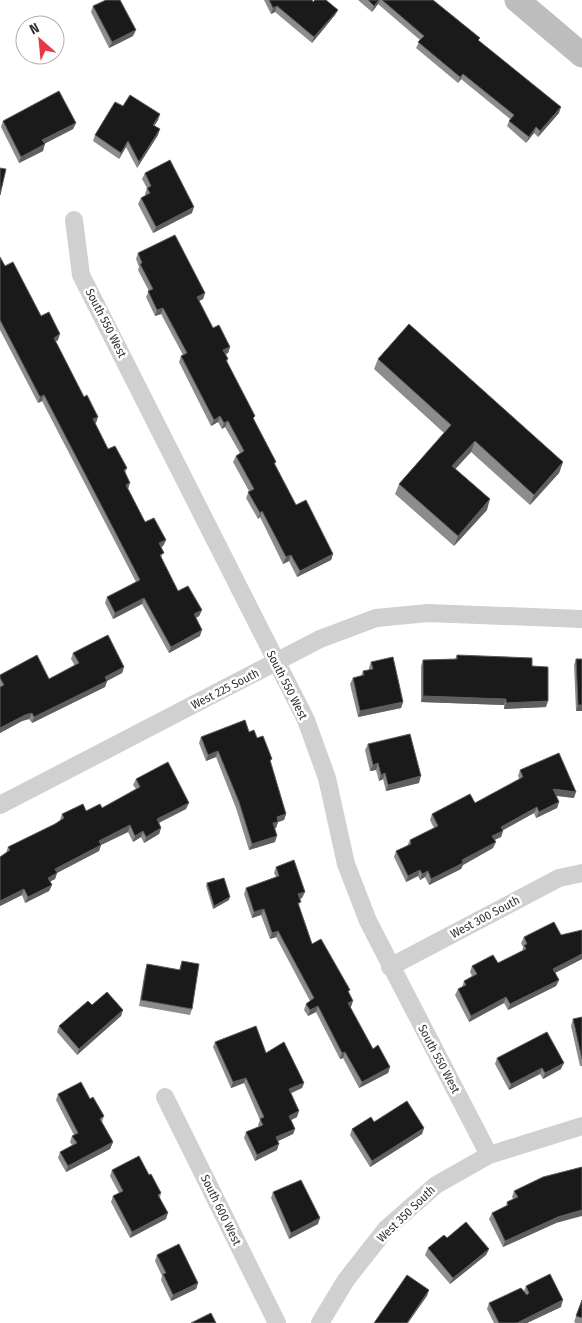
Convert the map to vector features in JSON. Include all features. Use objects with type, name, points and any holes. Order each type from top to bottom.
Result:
[{"type":"street","points":[[517,0],[582,55]]},
{"type":"street","name":"South 550 West","points":[[74,220],[81,275],[306,720],[327,778],[346,864],[368,921],[390,967],[489,1155]]},
{"type":"street","name":"West 225 South","points":[[0,805],[320,639],[376,618],[428,613],[582,619]]},
{"type":"street","name":"West 300 South","points":[[390,967],[559,878],[582,873]]},
{"type":"street","name":"South 600 West","points":[[165,1097],[277,1323]]},
{"type":"street","name":"West 350 South","points":[[320,1323],[346,1280],[386,1229],[436,1184],[489,1155],[582,1126]]},
{"type":"building","points":[[106,0],[120,0],[136,30],[112,42],[93,6]]},
{"type":"building","points":[[269,0],[312,0],[313,2],[315,0],[326,0],[338,10],[314,37],[277,6],[273,8]]},
{"type":"building","points":[[368,0],[379,0],[374,6]]},
{"type":"building","points":[[382,0],[433,0],[480,38],[478,40],[561,107],[540,131],[536,127],[529,137],[509,121],[514,115],[463,74],[460,77],[418,42],[424,36]]},
{"type":"building","points":[[59,91],[76,123],[42,140],[45,144],[21,157],[3,121]]},
{"type":"building","points":[[130,95],[160,114],[153,125],[160,129],[139,162],[128,141],[121,153],[95,135],[115,102],[123,106]]},
{"type":"building","points":[[170,160],[194,207],[156,227],[141,198],[150,193],[147,188],[151,186],[145,173]]},
{"type":"building","points":[[0,168],[6,169],[0,195]]},
{"type":"building","points":[[175,235],[205,293],[197,297],[213,328],[219,325],[230,347],[223,350],[228,359],[226,360],[255,416],[253,418],[276,462],[274,463],[296,505],[306,500],[333,554],[300,571],[291,555],[286,557],[262,511],[260,513],[248,492],[254,489],[236,456],[244,451],[228,421],[224,423],[220,416],[214,420],[181,356],[187,353],[163,308],[157,310],[148,291],[153,289],[140,264],[142,263],[138,253]]},
{"type":"building","points":[[0,257],[5,266],[13,262],[41,316],[49,312],[60,334],[54,338],[84,397],[87,395],[98,417],[93,419],[108,449],[115,446],[127,468],[124,470],[130,483],[126,485],[145,522],[154,518],[166,540],[159,543],[164,553],[160,555],[178,591],[188,586],[202,610],[194,614],[202,630],[171,647],[144,598],[115,613],[107,597],[140,580],[44,395],[40,397],[0,320]]},
{"type":"building","points":[[409,324],[563,462],[534,495],[475,441],[452,466],[490,499],[458,536],[399,484],[451,425],[378,359]]},
{"type":"building","points":[[108,635],[124,667],[105,677],[107,681],[34,717],[32,713],[25,715],[0,728],[0,687],[4,685],[0,675],[37,655],[49,679],[79,663],[73,653]]},
{"type":"building","points":[[457,655],[532,658],[532,666],[548,667],[548,701],[506,703],[506,699],[423,696],[423,660],[457,659]]},
{"type":"building","points":[[393,657],[403,702],[360,711],[353,678],[364,675],[363,671],[373,669],[371,662]]},
{"type":"building","points":[[576,659],[582,659],[582,705],[578,705]]},
{"type":"building","points":[[245,720],[249,732],[254,730],[257,738],[263,736],[272,759],[270,760],[286,814],[277,817],[278,822],[273,823],[277,836],[252,844],[239,802],[218,751],[208,755],[201,737]]},
{"type":"building","points":[[410,734],[421,776],[388,785],[385,773],[381,775],[378,763],[373,765],[368,744]]},
{"type":"building","points":[[559,753],[576,792],[553,789],[559,802],[539,812],[537,807],[501,827],[503,831],[492,836],[496,842],[462,860],[463,863],[431,879],[428,871],[422,874],[420,870],[408,876],[396,851],[411,844],[410,840],[438,826],[432,814],[470,794],[475,803],[523,777],[520,770]]},
{"type":"building","points":[[168,762],[189,803],[157,819],[161,828],[146,837],[143,831],[135,836],[130,825],[99,841],[101,845],[55,869],[57,873],[48,878],[52,885],[28,897],[24,889],[0,901],[0,857],[10,850],[8,847],[55,824],[64,818],[62,814],[83,804],[86,811],[100,804],[102,808],[140,787],[136,779]]},
{"type":"building","points":[[294,860],[305,892],[298,894],[301,902],[298,903],[312,944],[321,939],[350,990],[348,991],[353,1001],[348,1003],[373,1049],[378,1045],[390,1067],[362,1082],[345,1052],[342,1053],[318,1006],[310,1010],[306,1004],[314,998],[278,931],[272,933],[264,909],[254,912],[246,888],[279,876],[276,867]]},
{"type":"building","points":[[224,878],[230,897],[214,906],[207,883]]},
{"type":"building","points":[[554,922],[561,935],[582,930],[582,954],[553,969],[559,980],[510,1004],[506,997],[471,1016],[458,989],[466,985],[464,981],[477,974],[472,966],[493,955],[498,963],[526,949],[524,945],[527,944],[524,937]]},
{"type":"building","points":[[182,961],[199,964],[192,1009],[141,1000],[147,964],[180,970]]},
{"type":"building","points":[[107,992],[123,1010],[79,1049],[59,1026],[88,1001],[92,1005]]},
{"type":"building","points":[[582,1017],[582,1059],[573,1019]]},
{"type":"building","points":[[256,1026],[266,1053],[284,1042],[304,1083],[289,1089],[299,1111],[289,1116],[295,1129],[276,1137],[279,1144],[257,1155],[246,1132],[263,1125],[260,1119],[264,1117],[246,1078],[233,1082],[215,1042]]},
{"type":"building","points":[[547,1032],[564,1063],[545,1073],[542,1068],[511,1084],[497,1058]]},
{"type":"building","points":[[81,1082],[90,1099],[93,1097],[104,1116],[100,1119],[113,1142],[68,1166],[60,1152],[77,1143],[72,1136],[78,1133],[58,1094]]},
{"type":"building","points":[[407,1101],[424,1128],[372,1161],[352,1129],[371,1117],[374,1122]]},
{"type":"building","points":[[139,1156],[161,1193],[158,1195],[168,1213],[132,1232],[113,1196],[123,1191],[112,1170]]},
{"type":"building","points":[[582,1167],[582,1210],[558,1217],[505,1241],[492,1213],[508,1205],[507,1202],[518,1197],[514,1191],[543,1177]]},
{"type":"building","points":[[301,1180],[320,1218],[291,1233],[273,1192]]},
{"type":"building","points":[[466,1222],[489,1249],[453,1278],[428,1248],[444,1235],[447,1238]]},
{"type":"building","points":[[179,1244],[198,1283],[173,1295],[163,1274],[166,1273],[157,1255]]},
{"type":"building","points":[[550,1274],[563,1300],[517,1323],[499,1323],[489,1303],[521,1288],[527,1295],[529,1293],[526,1286]]},
{"type":"building","points":[[407,1275],[429,1290],[407,1323],[374,1323]]},
{"type":"building","points":[[582,1300],[582,1318],[576,1316]]},
{"type":"building","points":[[211,1313],[216,1323],[191,1323]]}]
